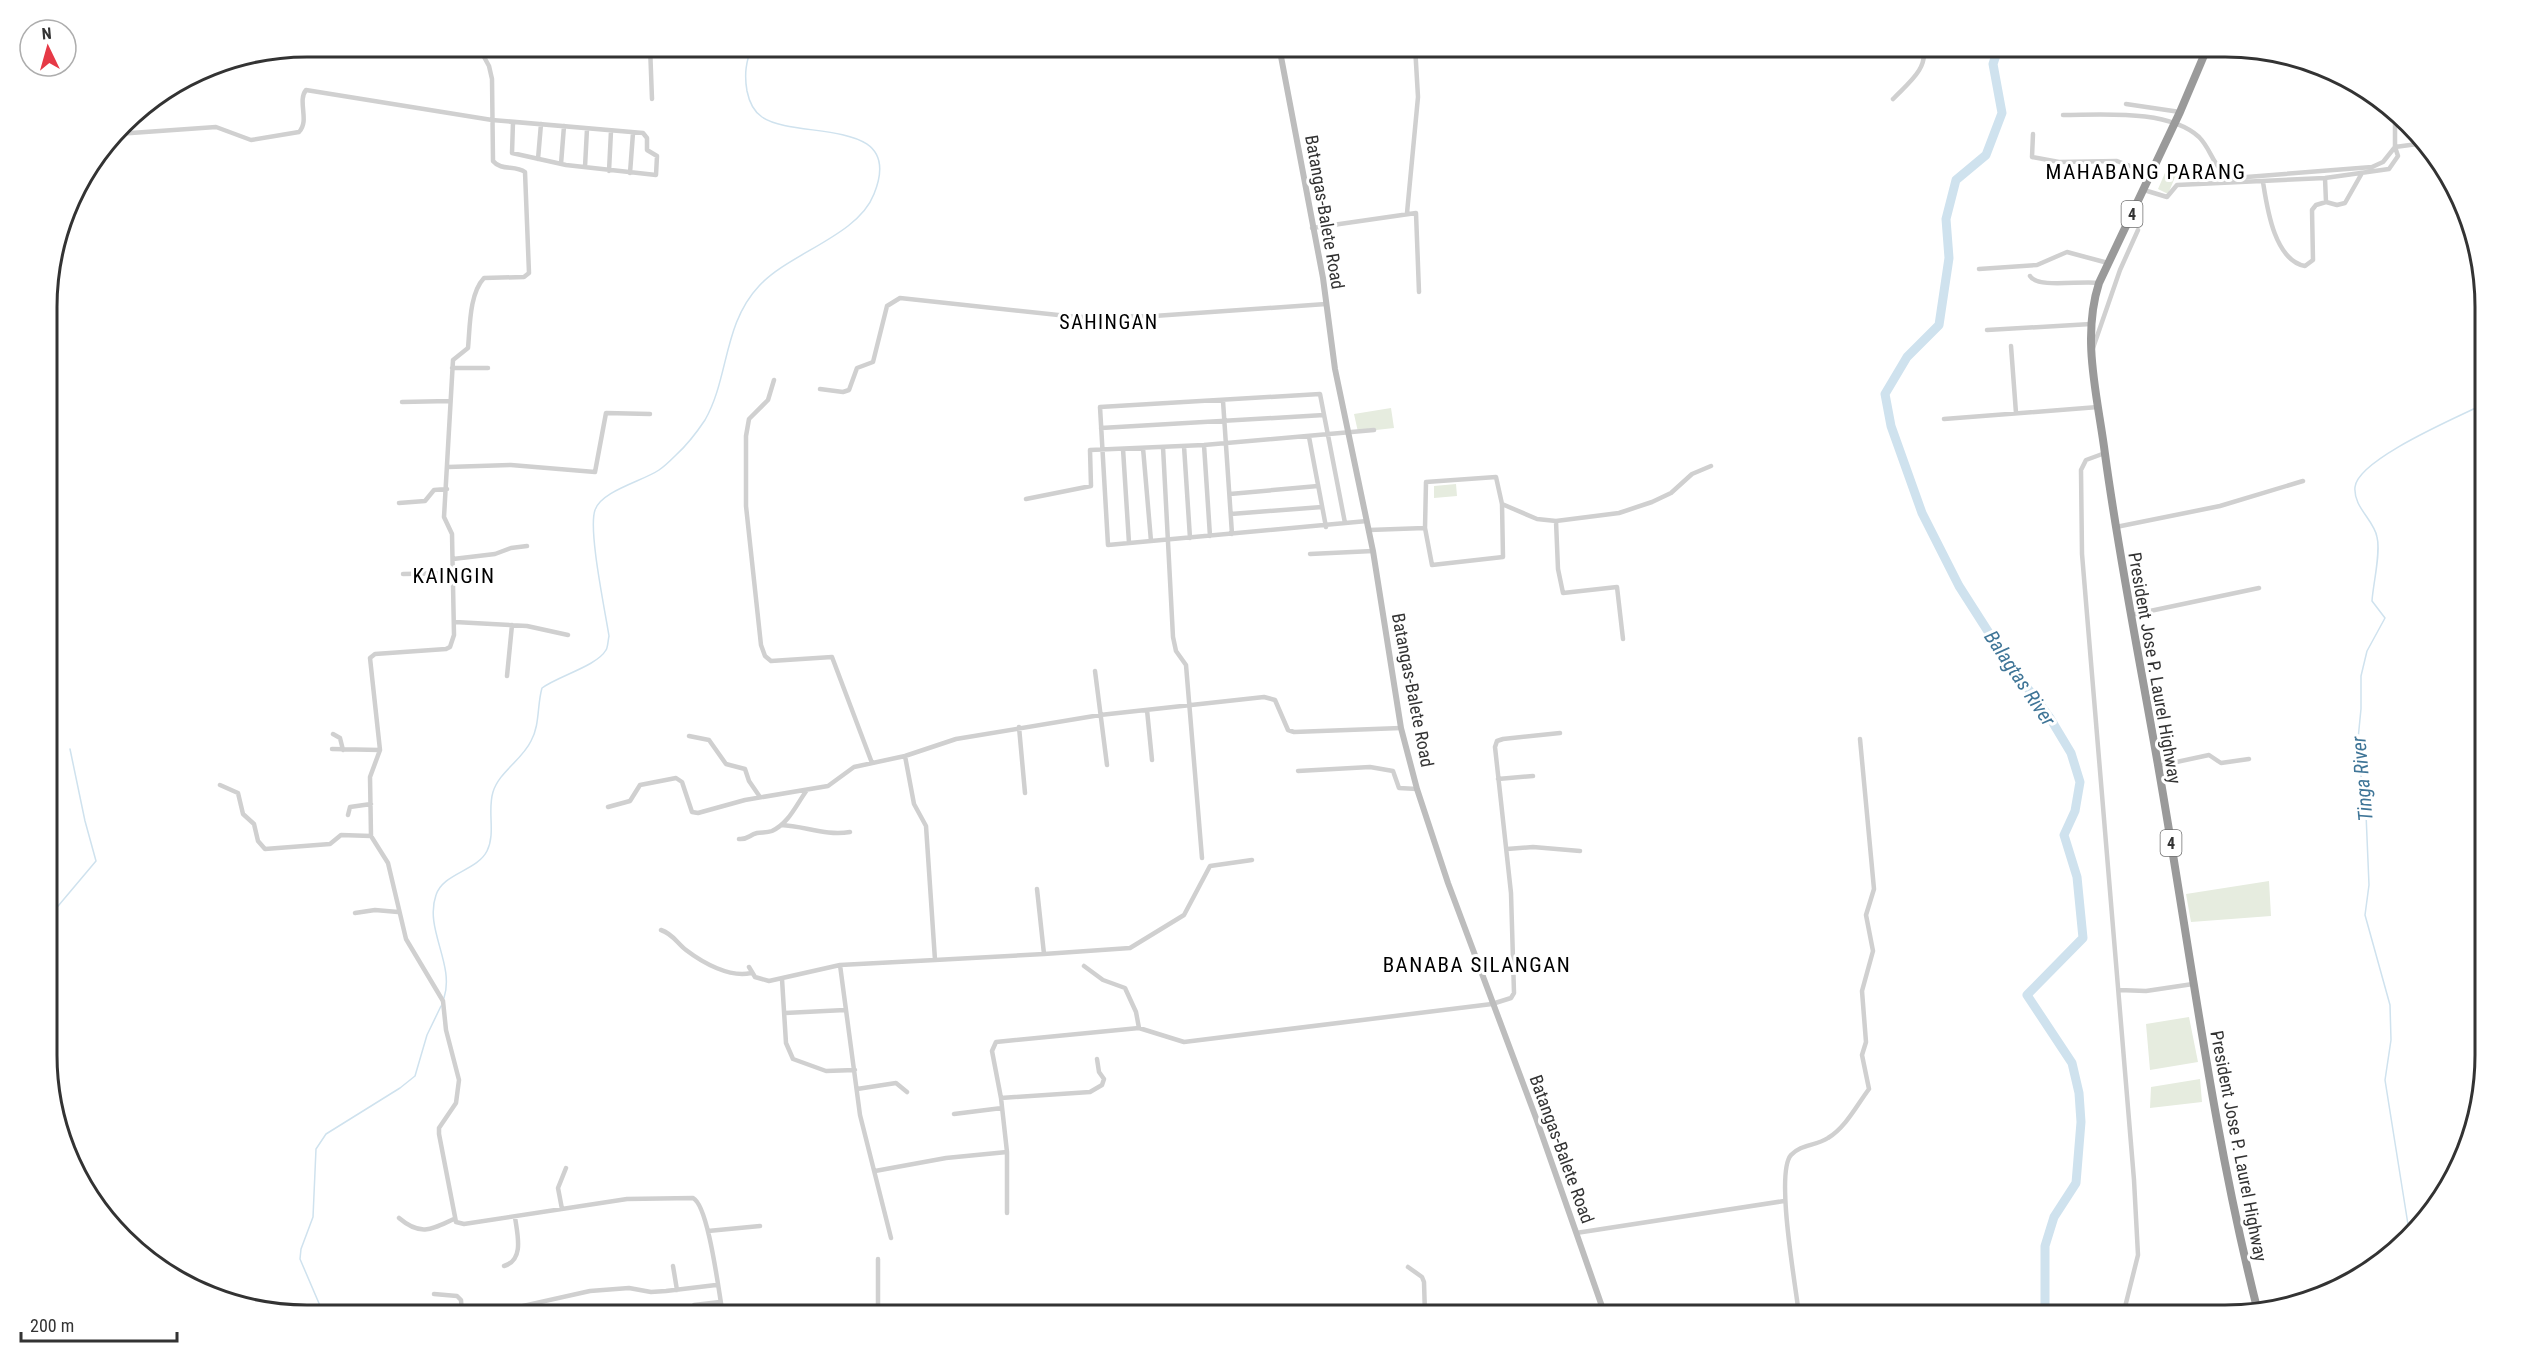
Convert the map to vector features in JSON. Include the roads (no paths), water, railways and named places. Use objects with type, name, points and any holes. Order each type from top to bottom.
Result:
[{"type":"highway","name":"President Jose P. Laurel Highway","points":[[2203,57],[2175,124],[2099,283],[2091,324],[2091,352],[2116,527],[2223,1161],[2257,1303]]},
{"type":"main road","name":"Batangas-Balete Road","points":[[1281,57],[1326,304],[1335,369],[1368,521],[1401,728],[1417,789],[1601,1305]]},
{"type":"street","points":[[483,57],[491,73],[493,161],[497,166],[520,169],[525,172],[529,273],[524,277],[484,278],[481,281],[475,298],[468,348],[464,354],[455,358],[452,368],[444,517],[452,531],[455,622],[452,642],[446,649],[375,654],[370,658],[380,750],[379,758],[370,772],[371,836],[388,862],[398,912],[412,953],[443,1001],[446,1030],[457,1072],[456,1102],[439,1128],[439,1134],[454,1219],[457,1223],[464,1224],[642,1197],[688,1197],[697,1200],[708,1231],[721,1305]]},
{"type":"street","points":[[650,57],[652,99]]},
{"type":"street","points":[[1407,213],[1418,97],[1416,57]]},
{"type":"street","points":[[1893,99],[1922,68],[1924,57]]},
{"type":"street","points":[[127,133],[216,127],[251,140],[299,132],[304,126],[303,95],[306,90],[492,120],[643,133],[648,138],[647,150],[657,156],[656,176],[561,164],[512,153],[513,122]]},
{"type":"street","points":[[2126,104],[2180,112]]},
{"type":"street","points":[[2063,116],[2130,116],[2162,119],[2197,136],[2222,174],[2234,178],[2372,166],[2383,162],[2395,147],[2415,144]]},
{"type":"street","points":[[538,159],[541,124]]},
{"type":"street","points":[[2144,190],[2164,197],[2169,196],[2177,185],[2325,178],[2389,169],[2397,160],[2395,124]]},
{"type":"street","points":[[561,164],[564,126]]},
{"type":"street","points":[[585,167],[587,129]]},
{"type":"street","points":[[609,171],[611,131]]},
{"type":"street","points":[[630,173],[633,132]]},
{"type":"street","points":[[2033,134],[2032,157],[2059,162],[2117,161],[2151,174]]},
{"type":"street","points":[[2326,202],[2331,205],[2342,205],[2362,173]]},
{"type":"street","points":[[2325,178],[2326,202]]},
{"type":"street","points":[[2263,182],[2267,211],[2275,236],[2289,255],[2301,265],[2309,264],[2313,260],[2313,207],[2326,202]]},
{"type":"street","points":[[1312,228],[1416,213],[1419,292]]},
{"type":"street","points":[[2091,352],[2120,270],[2138,230]]},
{"type":"street","points":[[1979,269],[2031,266],[2067,252],[2108,263]]},
{"type":"street","points":[[2030,276],[2035,282],[2042,284],[2079,280],[2099,283]]},
{"type":"street","points":[[820,389],[849,390],[857,368],[873,362],[887,306],[900,298],[1077,317],[1154,316],[1326,304]]},
{"type":"street","points":[[1987,330],[2091,324]]},
{"type":"street","points":[[2011,346],[2016,413]]},
{"type":"street","points":[[452,368],[468,370],[488,368]]},
{"type":"street","points":[[774,380],[768,400],[748,419],[746,436],[746,506],[761,645],[765,656],[771,661],[832,657],[864,747],[872,763]]},
{"type":"street","points":[[1345,523],[1320,394],[1100,407],[1108,545],[1326,527],[1368,521]]},
{"type":"street","points":[[402,402],[450,401]]},
{"type":"street","points":[[1223,401],[1232,534]]},
{"type":"street","points":[[1944,419],[2098,407]]},
{"type":"street","points":[[448,467],[511,465],[595,471],[606,413],[650,414]]},
{"type":"street","points":[[1101,428],[1324,415]]},
{"type":"street","points":[[1026,499],[1091,486],[1090,450],[1204,445],[1328,436],[1374,430]]},
{"type":"street","points":[[1309,437],[1326,527]]},
{"type":"street","points":[[1204,445],[1210,536]]},
{"type":"street","points":[[1184,446],[1190,538]]},
{"type":"street","points":[[1163,447],[1173,637],[1176,651],[1186,665],[1202,858]]},
{"type":"street","points":[[1143,448],[1151,541]]},
{"type":"street","points":[[1123,449],[1129,543]]},
{"type":"street","points":[[2105,453],[2090,457],[2081,470],[2082,554],[2132,1139],[2138,1255],[2126,1305]]},
{"type":"street","points":[[1502,504],[1537,519],[1556,521],[1619,513],[1671,493],[1692,474],[1711,466]]},
{"type":"street","points":[[1496,477],[1502,504],[1503,557],[1432,565],[1425,528],[1426,482],[1496,477]]},
{"type":"street","points":[[2116,527],[2220,506],[2303,481]]},
{"type":"street","points":[[1230,494],[1318,486]]},
{"type":"street","points":[[399,502],[427,500],[434,490],[447,489]]},
{"type":"street","points":[[1231,514],[1322,507]]},
{"type":"street","points":[[1556,521],[1558,569],[1563,593],[1617,587],[1623,639]]},
{"type":"street","points":[[1369,530],[1425,528]]},
{"type":"street","points":[[453,559],[495,554],[511,548],[527,546]]},
{"type":"street","points":[[1310,554],[1373,551]]},
{"type":"street","points":[[403,573],[454,573]]},
{"type":"street","points":[[2131,615],[2259,588]]},
{"type":"street","points":[[455,622],[512,625],[568,635]]},
{"type":"street","points":[[507,676],[512,625]]},
{"type":"street","points":[[1095,671],[1107,765]]},
{"type":"street","points":[[608,807],[630,801],[640,786],[676,778],[682,782],[694,813],[760,797],[833,784],[854,767],[905,756],[941,742],[1019,727],[1147,710],[1272,698],[1288,730],[1294,732],[1401,728]]},
{"type":"street","points":[[1147,710],[1152,760]]},
{"type":"street","points":[[1019,727],[1025,793]]},
{"type":"street","points":[[1007,1213],[1006,1152],[1002,1108],[992,1051],[996,1042],[1139,1028],[1184,1042],[1492,1004],[1511,998],[1514,993],[1512,911],[1498,779],[1497,741],[1560,733]]},
{"type":"street","points":[[333,734],[340,738],[343,750]]},
{"type":"street","points":[[689,736],[709,740],[726,764],[745,769],[749,781],[760,797]]},
{"type":"street","points":[[1798,1305],[1784,1201],[1784,1168],[1790,1156],[1802,1147],[1827,1139],[1841,1128],[1869,1089],[1862,1055],[1866,1042],[1862,991],[1873,951],[1866,915],[1874,889],[1860,739]]},
{"type":"street","points":[[332,749],[380,750]]},
{"type":"street","points":[[2158,766],[2209,755],[2221,763],[2249,759]]},
{"type":"street","points":[[905,756],[914,804],[926,826],[935,960]]},
{"type":"street","points":[[1298,771],[1370,767],[1393,771],[1399,788],[1417,789]]},
{"type":"street","points":[[1498,779],[1533,776]]},
{"type":"street","points":[[220,785],[238,793],[243,814],[254,824],[258,842],[265,849],[330,844],[341,835],[371,836]]},
{"type":"street","points":[[739,839],[768,832],[781,825],[807,790]]},
{"type":"street","points":[[348,815],[350,807],[370,804]]},
{"type":"street","points":[[781,825],[802,825],[830,834],[850,832]]},
{"type":"street","points":[[1507,849],[1533,847],[1580,851]]},
{"type":"street","points":[[749,967],[751,973],[763,981],[782,979],[840,965],[1130,948],[1184,915],[1210,866],[1252,860]]},
{"type":"street","points":[[1037,889],[1044,954]]},
{"type":"street","points":[[355,913],[375,910],[398,912]]},
{"type":"street","points":[[661,930],[673,937],[691,954],[714,966],[738,975],[751,973]]},
{"type":"street","points":[[840,965],[862,1124],[891,1238]]},
{"type":"street","points":[[1084,966],[1103,980],[1125,988],[1136,1012],[1139,1028]]},
{"type":"street","points":[[782,979],[787,1049],[793,1059],[826,1071],[855,1070]]},
{"type":"street","points":[[2119,990],[2146,991],[2194,984]]},
{"type":"street","points":[[785,1013],[845,1010]]},
{"type":"street","points":[[1001,1098],[1090,1092],[1102,1085],[1104,1079],[1099,1072],[1097,1059]]},
{"type":"street","points":[[857,1089],[896,1083],[907,1092]]},
{"type":"street","points":[[954,1114],[1002,1108]]},
{"type":"street","points":[[875,1171],[946,1158],[1006,1152]]},
{"type":"street","points":[[562,1209],[558,1188],[566,1168]]},
{"type":"street","points":[[1576,1233],[1784,1201]]},
{"type":"street","points":[[504,1266],[514,1261],[517,1255],[515,1217]]},
{"type":"street","points":[[399,1218],[409,1227],[421,1230],[437,1228],[454,1219]]},
{"type":"street","points":[[708,1231],[760,1226]]},
{"type":"street","points":[[878,1259],[878,1305]]},
{"type":"street","points":[[674,1266],[677,1290]]},
{"type":"street","points":[[1408,1267],[1424,1282],[1425,1305]]},
{"type":"street","points":[[527,1305],[590,1291],[629,1288],[651,1292],[716,1285]]},
{"type":"street","points":[[434,1294],[457,1296],[461,1300],[461,1305]]},
{"type":"street","points":[[694,1305],[720,1302]]},
{"type":"waterway","points":[[444,998],[446,972],[434,921],[433,908],[436,895],[446,882],[476,863],[487,851],[491,837],[493,792],[500,778],[527,748],[534,735],[542,688],[594,661],[607,647],[609,636],[594,534],[595,510],[605,497],[663,467],[699,429],[713,404],[732,334],[739,317],[747,301],[759,286],[772,274],[854,221],[866,209],[874,194],[880,169],[875,152],[862,141],[843,135],[778,124],[756,112],[747,91],[749,57]]},
{"type":"waterway","name":"Balagtas River","points":[[1995,57],[1993,64],[2002,113],[1986,155],[1956,180],[1946,219],[1949,258],[1939,325],[1907,357],[1885,394],[1891,426],[1922,513],[1959,586],[2005,658],[2050,718],[2071,753],[2080,782],[2075,811],[2064,835],[2077,877],[2083,938],[2027,995],[2072,1063],[2079,1093],[2081,1122],[2076,1183],[2054,1217],[2045,1246],[2045,1305]]},
{"type":"waterway","name":"Tinga River","points":[[2408,1225],[2385,1080],[2391,1040],[2390,1005],[2365,915],[2369,885],[2365,790],[2356,759],[2361,709],[2361,676],[2367,651],[2385,618],[2372,601],[2377,537],[2357,501],[2355,487],[2360,476],[2390,452],[2475,408]]},
{"type":"waterway","points":[[57,907],[96,861],[70,749]]},
{"type":"waterway","points":[[320,1305],[300,1259],[301,1249],[313,1217],[316,1149],[326,1134],[400,1088],[415,1076],[427,1035],[441,1006]]},
{"type":"district","name":"MAHABANG PARANG","points":[[2146,172]]},
{"type":"district","name":"SAHINGAN","points":[[1109,322]]},
{"type":"district","name":"KAINGIN","points":[[454,576]]},
{"type":"district","name":"BANABA SILANGAN","points":[[1477,965]]}]
